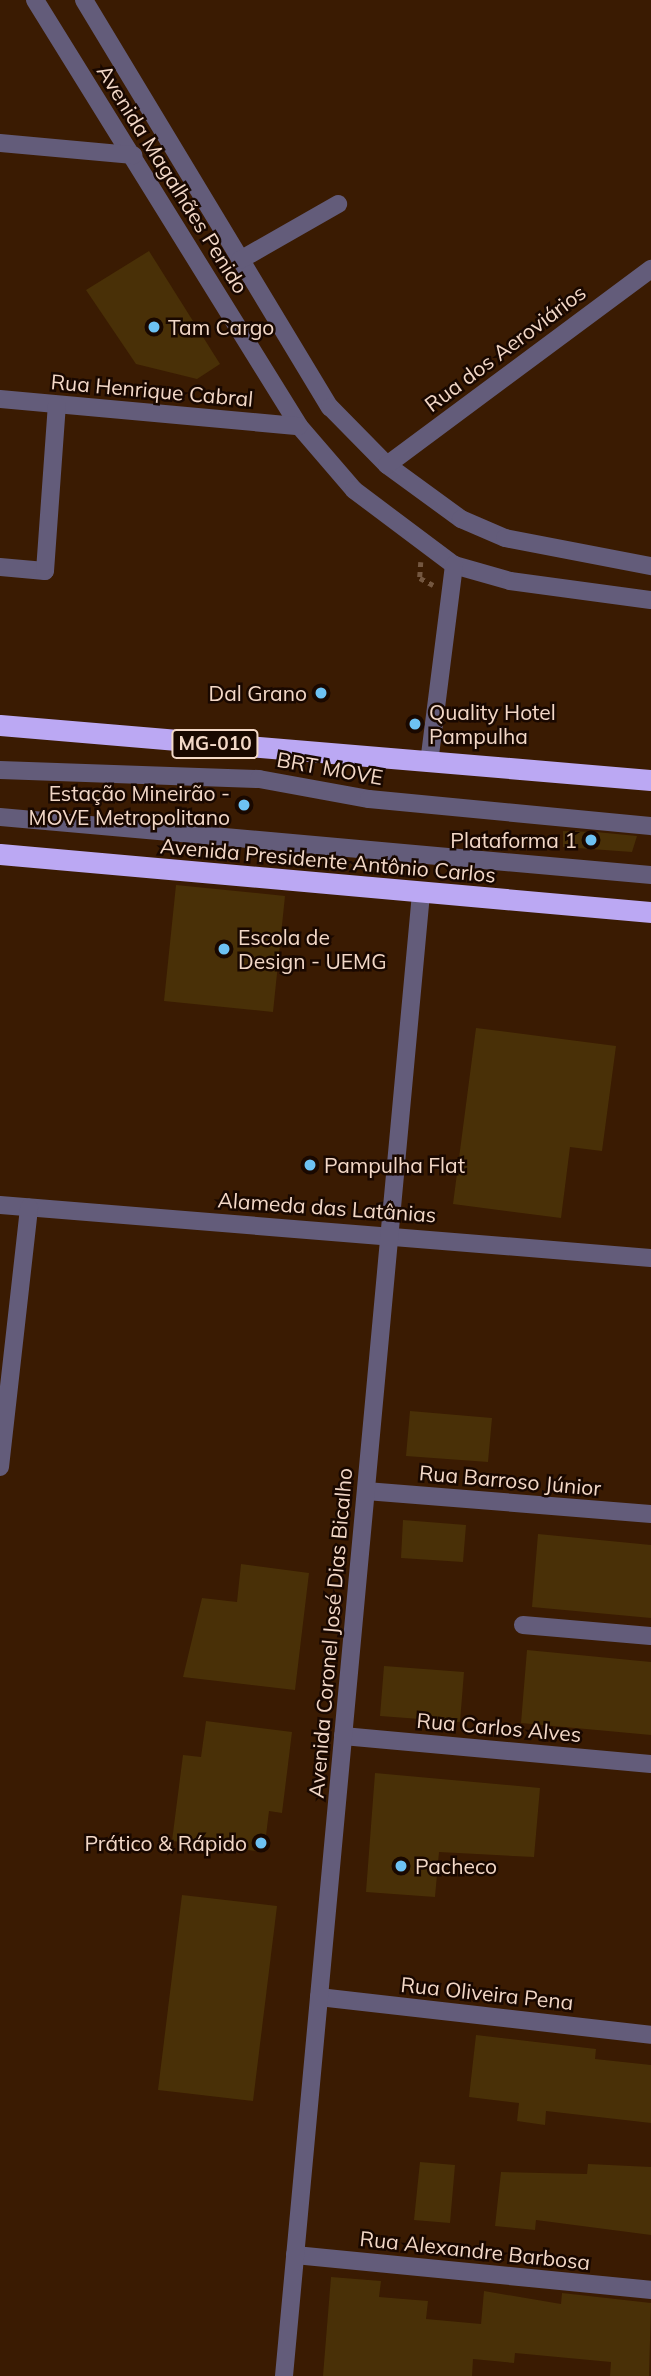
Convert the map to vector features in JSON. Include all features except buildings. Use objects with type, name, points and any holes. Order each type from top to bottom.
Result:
[{"type":"highway","name":"MG-010","points":[[0,725],[429,764],[651,780]]},
{"type":"highway","name":"Avenida Presidente Antônio Carlos","points":[[0,854],[421,894],[651,912]]},
{"type":"street","name":"Avenida Magalhães Penido","points":[[35,0],[299,426],[354,490],[454,565],[510,581],[651,600]]},
{"type":"street","name":"Avenida Magalhães Penido","points":[[84,0],[330,407],[387,465],[461,519],[505,538],[651,566]]},
{"type":"street","points":[[0,143],[133,155]]},
{"type":"street","points":[[240,260],[338,204]]},
{"type":"street","name":"Rua dos Aeroviários","points":[[387,465],[651,269]]},
{"type":"street","name":"Rua Henrique Cabral","points":[[0,399],[299,426]]},
{"type":"street","points":[[0,567],[45,571],[57,405]]},
{"type":"street","points":[[429,764],[454,565]]},
{"type":"street","name":"BRT MOVE","points":[[0,769],[260,779],[369,799],[651,826]]},
{"type":"street","points":[[0,817],[651,875]]},
{"type":"street","name":"Avenida Coronel José Dias Bicalho","points":[[284,2376],[421,894]]},
{"type":"street","name":"Alameda das Latânias","points":[[0,1205],[390,1234],[651,1258]]},
{"type":"street","points":[[0,1467],[29,1208]]},
{"type":"street","name":"Rua Barroso Júnior","points":[[366,1491],[651,1514]]},
{"type":"street","points":[[523,1625],[651,1636]]},
{"type":"street","name":"Rua Carlos Alves","points":[[343,1736],[651,1764]]},
{"type":"street","name":"Rua Oliveira Pena","points":[[319,1997],[651,2035]]},
{"type":"street","name":"Rua Alexandre Barbosa","points":[[295,2255],[651,2290]]},
{"type":"place","name":"Tam Cargo","points":[[154,327]]},
{"type":"place","name":"Dal Grano","points":[[321,693]]},
{"type":"place","name":"Quality Hotel Pampulha","points":[[415,724]]},
{"type":"place","name":"Estação Mineirão - MOVE Metropolitano","points":[[244,805]]},
{"type":"place","name":"Plataforma 1","points":[[591,840]]},
{"type":"place","name":"Escola de Design - UEMG","points":[[224,949]]},
{"type":"place","name":"Pampulha Flat","points":[[310,1165]]},
{"type":"place","name":"Prático & Rápido","points":[[261,1843]]},
{"type":"place","name":"Pacheco","points":[[401,1866]]}]
